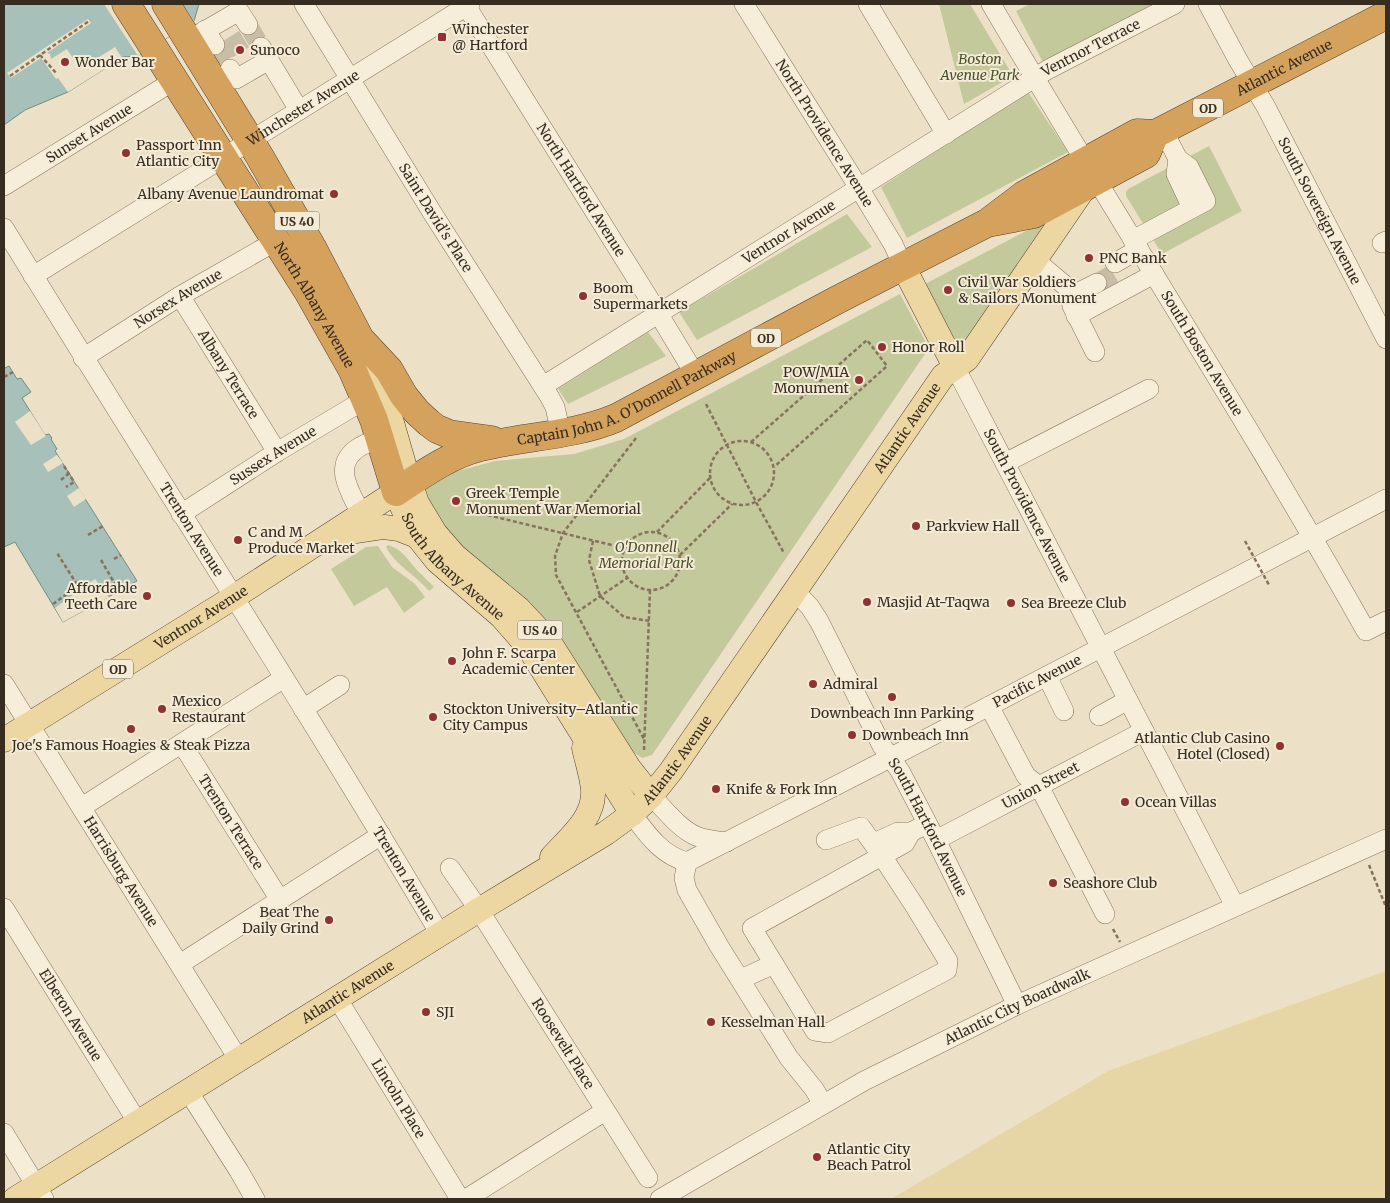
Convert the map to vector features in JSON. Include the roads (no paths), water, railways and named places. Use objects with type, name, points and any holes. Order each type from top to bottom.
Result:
[{"type":"highway","name":"North Albany Avenue","points":[[126,4],[276,241],[352,369],[366,399],[379,438],[403,487]]},
{"type":"highway","name":"North Albany Avenue","points":[[166,4],[207,33],[250,140],[313,249],[360,339]]},
{"type":"highway","name":"Atlantic Avenue","points":[[1089,173],[1137,132],[1159,132],[1386,15]]},
{"type":"highway","name":"Captain John A. O'Donnell Parkway","points":[[403,487],[456,456],[481,447],[562,434],[603,423],[987,223],[1024,195],[1089,173]]},
{"type":"highway","points":[[360,339],[389,370],[404,396],[417,412],[436,428],[458,436],[509,442]]},
{"type":"main road","name":"Atlantic Avenue","points":[[15,1199],[40,1193],[138,1122],[606,833],[632,814],[651,796],[671,772],[943,376],[967,359],[1036,261],[1089,173]]},
{"type":"main road","name":"South Providence Avenue","points":[[903,266],[954,367]]},
{"type":"main road","name":"North Albany Avenue","points":[[360,339],[384,395],[403,487]]},
{"type":"main road","name":"Ventnor Avenue","points":[[4,740],[233,597],[403,487]]},
{"type":"main road","name":"South Albany Avenue","points":[[403,487],[407,518],[417,536],[437,561],[502,617],[519,636],[539,664],[632,814]]},
{"type":"main road","name":"South Albany Avenue","points":[[403,487],[417,503],[444,545],[468,568],[519,609],[548,640],[629,768],[651,796]]},
{"type":"main road","points":[[330,534],[384,528],[399,529],[417,536]]},
{"type":"main road","points":[[538,874],[581,824],[590,809],[593,790],[580,730]]},
{"type":"street","name":"Saint David's Place","points":[[304,4],[433,214],[543,386],[555,407],[562,434]]},
{"type":"street","name":"Winchester Avenue","points":[[33,276],[467,4]]},
{"type":"street","name":"North Hartford Avenue","points":[[467,4],[696,376]]},
{"type":"street","name":"North Providence Avenue","points":[[744,4],[859,188],[903,266]]},
{"type":"street","points":[[868,4],[946,134]]},
{"type":"street","name":"South Boston Avenue","points":[[991,4],[1089,173],[1143,256],[1313,537],[1366,631],[1386,621]]},
{"type":"street","name":"Ventnor Terrace","points":[[1035,78],[1175,4]]},
{"type":"street","name":"South Sovereign Avenue","points":[[1208,4],[1266,107],[1386,338]]},
{"type":"street","points":[[207,33],[239,10],[248,25]]},
{"type":"street","points":[[242,66],[265,53],[300,110]]},
{"type":"street","name":"Ventnor Avenue","points":[[543,386],[1035,78]]},
{"type":"street","name":"Sunset Avenue","points":[[4,186],[174,80]]},
{"type":"street","points":[[1072,301],[1143,256],[1192,208],[1206,201],[1189,168],[1178,159],[1159,132]]},
{"type":"street","name":"Trenton Avenue","points":[[4,228],[381,835],[440,934]]},
{"type":"street","name":"Norsex Avenue","points":[[83,358],[180,296],[276,241]]},
{"type":"street","points":[[1120,270],[1143,256]]},
{"type":"street","points":[[1036,261],[1072,301],[1095,352]]},
{"type":"street","points":[[1072,301],[1097,283]]},
{"type":"street","name":"Albany Terrace","points":[[180,296],[277,452]]},
{"type":"street","name":"South Providence Avenue","points":[[954,367],[1235,906]]},
{"type":"street","points":[[1005,463],[1149,389]]},
{"type":"street","name":"Sussex Avenue","points":[[181,514],[277,452],[366,399]]},
{"type":"street","points":[[361,514],[344,480],[344,468],[348,458],[358,448],[379,438]]},
{"type":"street","name":"Pacific Avenue","points":[[687,862],[1386,499]]},
{"type":"street","name":"South Hartford Avenue","points":[[795,591],[810,607],[819,621],[882,746],[900,772],[925,832],[998,965],[1017,1005]]},
{"type":"street","points":[[1046,676],[1064,711]]},
{"type":"street","points":[[82,807],[284,678]]},
{"type":"street","name":"Harrisburg Avenue","points":[[4,684],[239,1060]]},
{"type":"street","points":[[303,709],[340,685]]},
{"type":"street","points":[[1100,716],[1128,700]]},
{"type":"street","points":[[989,706],[1026,776],[1039,786],[1105,914]]},
{"type":"street","name":"Union Street","points":[[774,964],[752,928],[878,850],[905,843],[925,832],[1039,786],[1144,731]]},
{"type":"street","name":"Trenton Terrace","points":[[182,744],[280,900]]},
{"type":"street","name":"South Albany Avenue","points":[[651,796],[690,833],[704,839],[727,842]]},
{"type":"street","name":"South Albany Avenue","points":[[632,814],[662,850],[678,860],[687,862]]},
{"type":"street","points":[[741,979],[774,964],[815,1031],[828,1033],[947,970],[948,961],[878,850],[861,827],[826,840]]},
{"type":"street","points":[[180,964],[381,835]]},
{"type":"street","name":"Atlantic City Boardwalk","points":[[660,1199],[864,1081],[1017,1005],[1386,839]]},
{"type":"street","points":[[687,862],[684,878],[687,890],[789,1058],[814,1089],[823,1104]]},
{"type":"street","name":"Roosevelt Place","points":[[450,868],[479,910],[648,1178]]},
{"type":"street","name":"Elberon Avenue","points":[[4,908],[138,1122]]},
{"type":"street","name":"Lincoln Place","points":[[337,998],[460,1199]]},
{"type":"street","points":[[188,1091],[255,1199]]},
{"type":"street","points":[[466,1199],[605,1111]]},
{"type":"street","points":[[4,1134],[40,1193]]},
{"type":"water","points":[[4,4],[199,4],[194,21],[138,56],[123,57],[68,92],[25,110],[4,125]]},
{"type":"water","points":[[9,366],[17,379],[21,378],[31,392],[22,398],[45,435],[49,434],[52,438],[57,449],[55,451],[137,581],[63,622],[15,542],[4,547],[4,367]]},
{"type":"tunnel","points":[[248,25],[261,47]]},
{"type":"tunnel","points":[[231,36],[245,59]]},
{"type":"tunnel","points":[[215,45],[230,69]]},
{"type":"tunnel","points":[[1097,283],[1120,270]]},
{"type":"place","name":"Winchester @ Hartford","points":[[442,37]]},
{"type":"place","name":"Sunoco","points":[[240,50]]},
{"type":"place","name":"Wonder Bar","points":[[65,62]]},
{"type":"place","name":"Passport Inn Atlantic City","points":[[126,153]]},
{"type":"place","name":"Albany Avenue Laundromat","points":[[334,194]]},
{"type":"place","name":"PNC Bank","points":[[1089,258]]},
{"type":"place","name":"Civil War Soldiers & Sailors Monument","points":[[948,290]]},
{"type":"place","name":"Boom Supermarkets","points":[[583,296]]},
{"type":"place","name":"Honor Roll","points":[[882,347]]},
{"type":"place","name":"POW/MIA Monument","points":[[859,380]]},
{"type":"place","name":"Greek Temple Monument War Memorial","points":[[456,501]]},
{"type":"place","name":"Parkview Hall","points":[[916,526]]},
{"type":"place","name":"C and M Produce Market","points":[[238,540]]},
{"type":"place","name":"Affordable Teeth Care","points":[[147,596]]},
{"type":"place","name":"Masjid At-Taqwa","points":[[867,602]]},
{"type":"place","name":"Sea Breeze Club","points":[[1011,603]]},
{"type":"place","name":"John F. Scarpa Academic Center","points":[[452,661]]},
{"type":"place","name":"Admiral","points":[[813,684]]},
{"type":"place","name":"Downbeach Inn Parking","points":[[892,697]]},
{"type":"place","name":"Mexico Restaurant","points":[[162,709]]},
{"type":"place","name":"Stockton University–Atlantic City Campus","points":[[433,717]]},
{"type":"place","name":"Joe's Famous Hoagies & Steak Pizza","points":[[131,729]]},
{"type":"place","name":"Downbeach Inn","points":[[852,735]]},
{"type":"place","name":"Atlantic Club Casino Hotel (Closed)","points":[[1280,746]]},
{"type":"place","name":"Knife & Fork Inn","points":[[716,789]]},
{"type":"place","name":"Ocean Villas","points":[[1125,802]]},
{"type":"place","name":"Seashore Club","points":[[1053,883]]},
{"type":"place","name":"Beat The Daily Grind","points":[[329,920]]},
{"type":"place","name":"SJI","points":[[426,1012]]},
{"type":"place","name":"Kesselman Hall","points":[[711,1022]]},
{"type":"place","name":"Atlantic City Beach Patrol","points":[[817,1157]]},
{"type":"park label","name":"Boston Avenue Park","points":[[980,68]]},
{"type":"park label","name":"O'Donnell Memorial Park","points":[[646,556]]}]
